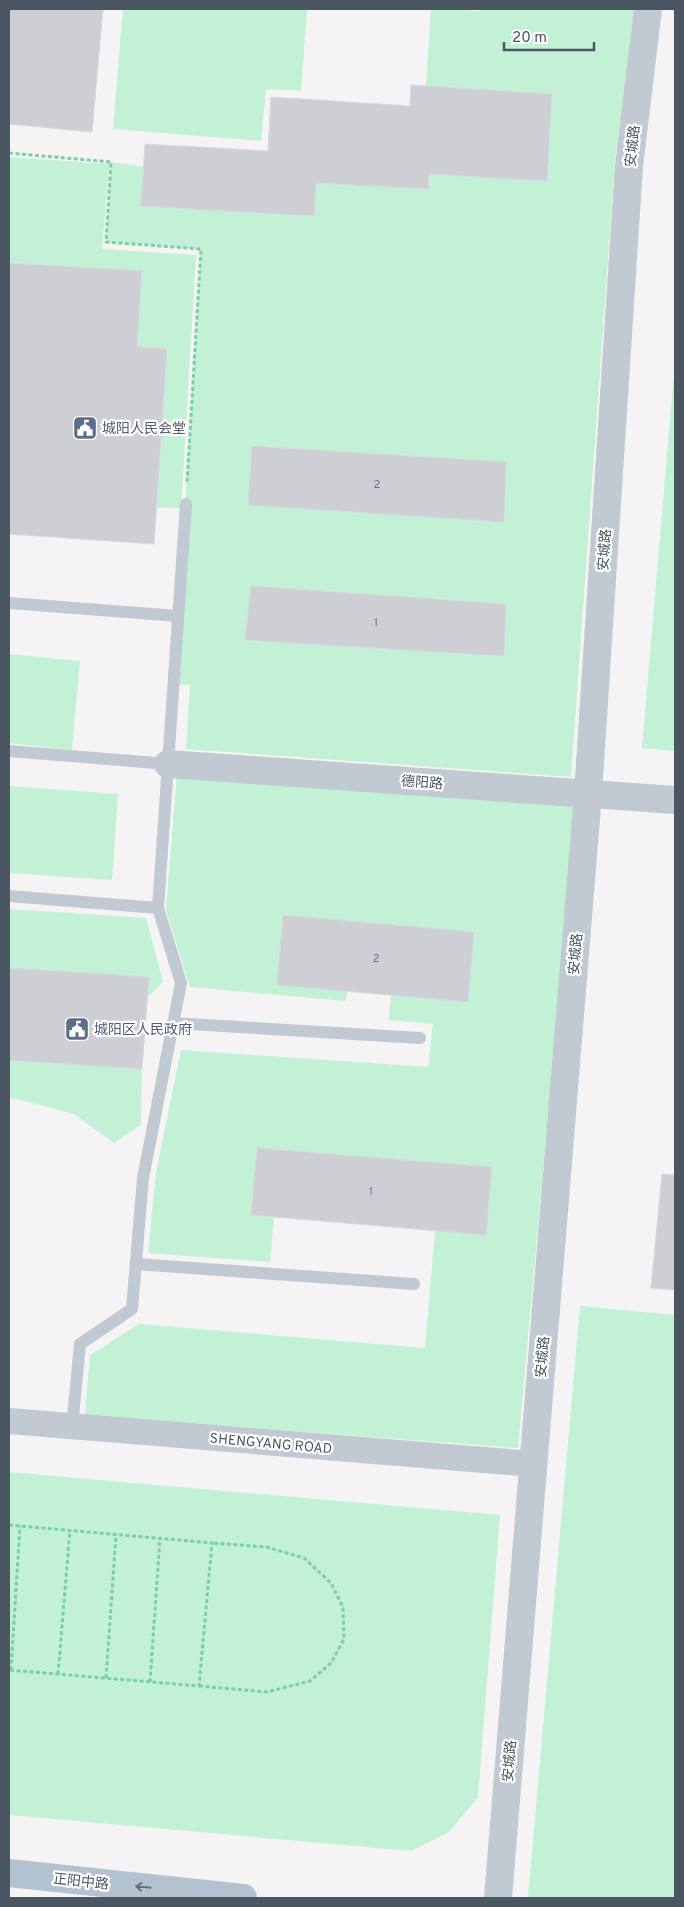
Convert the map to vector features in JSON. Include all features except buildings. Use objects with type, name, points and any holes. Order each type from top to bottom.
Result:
[{"type":"main road","name":"正阳中路","points":[[9,1873],[243,1898]]},
{"type":"street","name":"安城路","points":[[498,1898],[588,794],[630,166],[648,9]]},
{"type":"street","name":"德阳路","points":[[168,764],[675,800]]},
{"type":"street","name":"SHENGYANG ROAD","points":[[9,1422],[533,1464]]},
{"type":"lane","points":[[72,1427],[80,1344],[132,1309],[144,1178],[181,983],[158,908],[186,504]]},
{"type":"lane","points":[[9,603],[178,616]]},
{"type":"lane","points":[[9,751],[168,764]]},
{"type":"lane","points":[[9,896],[158,908]]},
{"type":"lane","points":[[173,1023],[420,1038]]},
{"type":"lane","points":[[136,1264],[414,1284]]},
{"type":"path","points":[[9,154],[112,162],[106,242],[201,249],[186,504]]},
{"type":"path","points":[[9,1525],[266,1547],[304,1558],[331,1583],[343,1607],[344,1639],[331,1663],[310,1681],[267,1692],[10,1670],[20,1526]]},
{"type":"path","points":[[58,1674],[70,1530]]},
{"type":"path","points":[[106,1678],[116,1535]]},
{"type":"path","points":[[150,1682],[160,1538]]},
{"type":"path","points":[[199,1686],[212,1543]]},
{"type":"path","points":[[9,1594],[15,1595]]},
{"type":"green space","points":[[123,9],[307,9],[301,91],[266,89],[261,141],[113,129]]},
{"type":"green space","points":[[431,9],[480,11],[481,9],[635,9],[615,160],[571,777],[186,749],[190,685],[174,684],[201,249],[106,242],[111,162],[229,176],[428,189],[429,174],[546,181],[552,94],[426,86]]},
{"type":"green space","points":[[9,157],[109,164],[102,249],[196,255],[181,509],[156,507],[137,347],[142,272],[9,263]]},
{"type":"green space","points":[[675,361],[675,751],[642,748]]},
{"type":"green space","points":[[9,654],[80,661],[72,750],[9,743]]},
{"type":"green space","points":[[177,774],[576,805],[518,1448],[85,1415],[90,1355],[139,1324],[425,1348],[435,1231],[491,1167],[258,1148],[251,1215],[274,1217],[270,1262],[148,1253],[156,1173],[181,1050],[428,1067],[433,1024],[389,1020],[391,995],[468,1001],[474,932],[283,915],[347,991],[346,1001],[190,987],[166,910]]},
{"type":"green space","points":[[9,786],[118,794],[112,880],[9,873]]},
{"type":"green space","points":[[9,909],[146,918],[163,982],[147,998],[142,1069],[141,1125],[114,1143],[74,1114],[9,1097]]},
{"type":"green space","points":[[580,1306],[675,1315],[675,1898],[528,1898]]},
{"type":"green space","points":[[9,1472],[500,1515],[478,1797],[449,1832],[411,1851],[9,1815]]},
{"type":"place","name":"城阳人民会堂","points":[[85,428]]},
{"type":"place","name":"城阳区人民政府","points":[[77,1029]]}]
